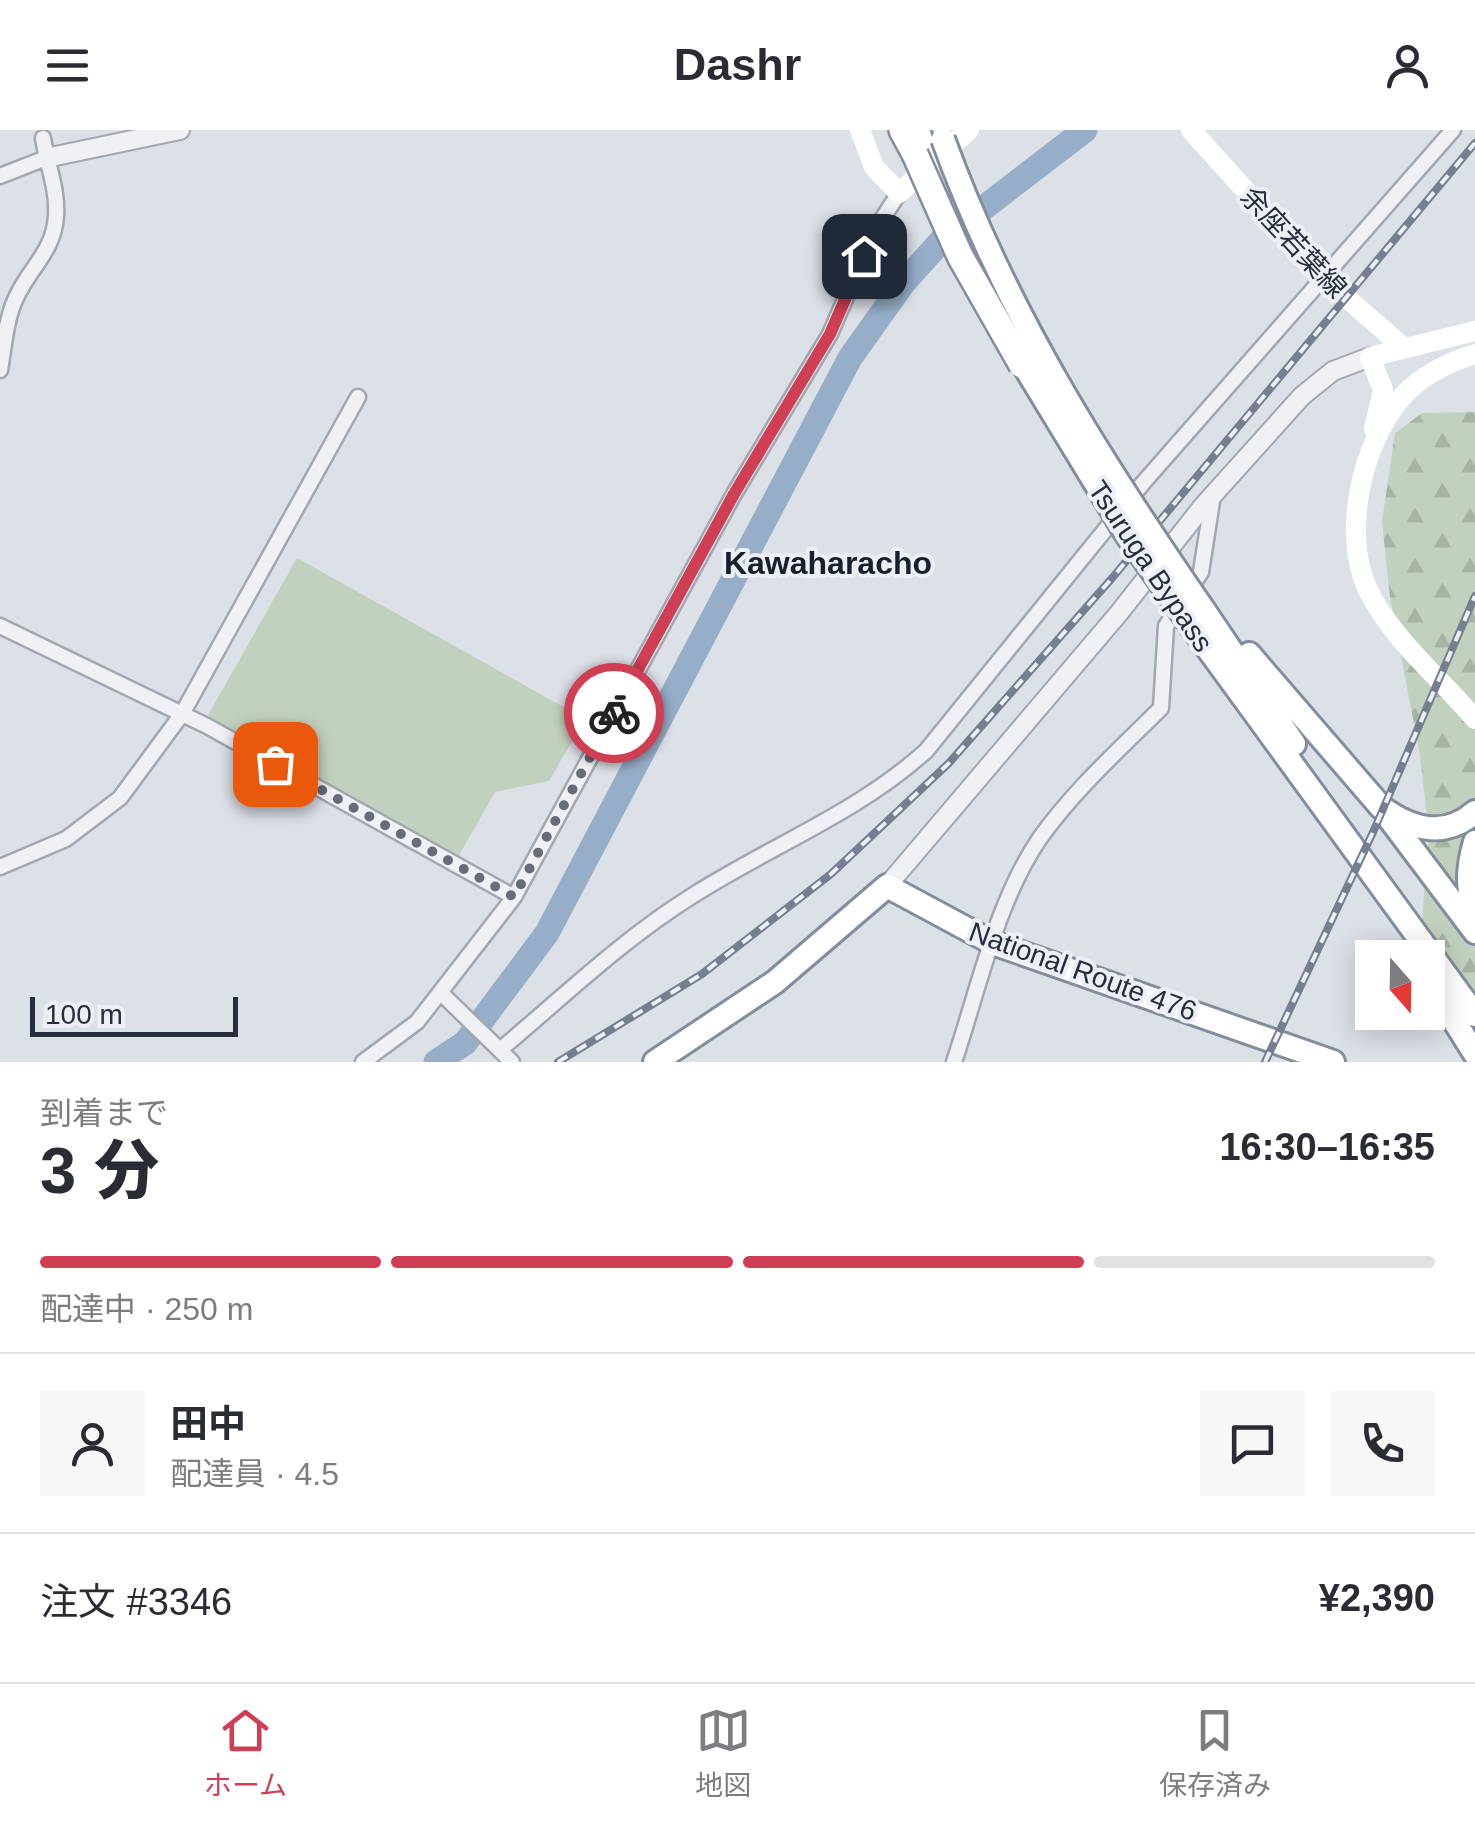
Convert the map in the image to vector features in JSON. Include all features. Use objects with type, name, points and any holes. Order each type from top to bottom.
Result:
[{"type":"highway","points":[[902,130],[928,141],[960,256],[1022,365]]},
{"type":"highway","name":"Tsuruga Bypass","points":[[928,141],[1041,358],[1107,468],[1176,571],[1309,790],[1412,940]]},
{"type":"highway","name":"Tsuruga Bypass","points":[[1022,365],[1127,536],[1199,612],[1413,940]]},
{"type":"highway","points":[[1199,612],[1381,807],[1475,932]]},
{"type":"highway","points":[[1309,790],[1403,940]]},
{"type":"highway","points":[[1381,807],[1406,824],[1431,829],[1457,825],[1475,812]]},
{"type":"highway","points":[[1475,842],[1468,886],[1475,910]]},
{"type":"highway","points":[[655,1062],[775,982],[887,886]]},
{"type":"highway","name":"National Route 476","points":[[887,886],[993,943],[1333,1062]]},
{"type":"highway","name":"Tsuruga Bypass","points":[[1445,984],[1475,1014]]},
{"type":"highway","points":[[1445,994],[1475,1054]]},
{"type":"main road","points":[[860,130],[874,167],[900,193],[968,130]]},
{"type":"main road","name":"余座若葉線","points":[[1191,130],[1326,278],[1404,348]]},
{"type":"main road","points":[[1475,332],[1370,357],[1383,396],[1357,504],[1355,535],[1367,588],[1397,632],[1475,719]]},
{"type":"main road","points":[[1367,465],[1385,424],[1404,395],[1448,364],[1475,354]]},
{"type":"street","points":[[0,176],[46,158],[180,130]]},
{"type":"street","points":[[498,1046],[678,905],[890,783],[926,751],[1143,483],[1454,130]]},
{"type":"street","points":[[0,370],[12,305],[24,281],[44,259],[53,236],[55,200],[44,138]]},
{"type":"street","points":[[364,1062],[447,999],[514,897],[734,494],[830,334],[875,230],[900,193]]},
{"type":"street","points":[[887,886],[1120,613],[1213,496],[1312,387],[1332,371],[1370,357]]},
{"type":"street","points":[[0,868],[66,838],[120,798],[182,714],[358,397]]},
{"type":"street","points":[[954,1062],[1016,880],[1039,840],[1072,797],[1161,708],[1166,626],[1202,572],[1213,496]]},
{"type":"street","points":[[0,626],[182,714],[514,897]]},
{"type":"street","points":[[447,999],[512,1062]]},
{"type":"green space","points":[[1475,412],[1475,1041],[1445,1023],[1445,940],[1420,940],[1429,834],[1420,756],[1390,597],[1382,522],[1395,433],[1422,413]]},
{"type":"green space","points":[[297,558],[585,719],[549,781],[495,792],[458,857],[207,717]]},
{"type":"waterway","points":[[436,1062],[465,1043],[547,933],[850,358],[904,282],[942,240],[1085,130]]},
{"type":"railway","points":[[558,1062],[702,974],[831,874],[949,763],[1113,577],[1475,143]]},
{"type":"railway","points":[[1265,1062],[1374,830],[1475,596]]},
{"type":"way so far","points":[[275,764],[514,897],[614,713]]},
{"type":"district","name":"Kawaharacho","points":[[828,563]]},
{"type":"route","points":[[614,713],[734,494],[830,334],[864,256]]}]
